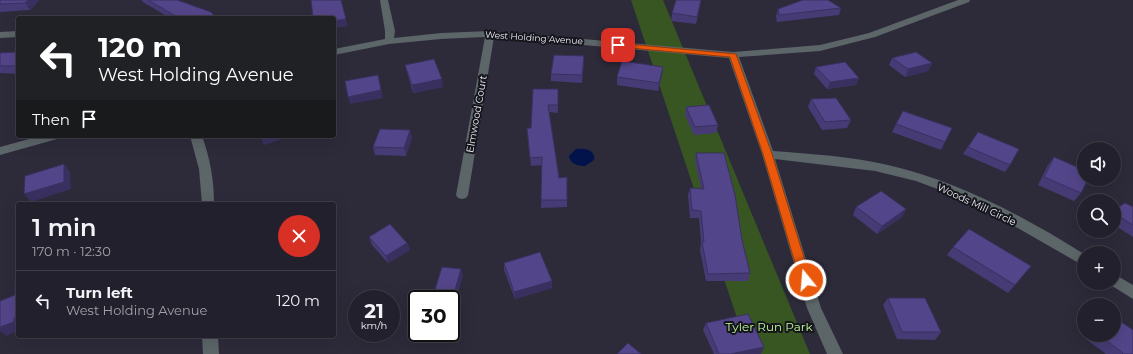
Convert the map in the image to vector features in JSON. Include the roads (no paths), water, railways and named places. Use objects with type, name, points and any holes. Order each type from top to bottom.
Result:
[{"type":"street","points":[[384,0],[390,31],[389,41]]},
{"type":"street","name":"West Holding Avenue","points":[[336,52],[389,41],[441,36],[490,34],[733,55],[820,48],[872,35],[966,0]]},
{"type":"street","points":[[0,35],[16,34]]},
{"type":"street","name":"Elmwood Court","points":[[462,195],[490,34]]},
{"type":"street","points":[[733,55],[768,154],[814,308],[835,354]]},
{"type":"street","points":[[0,152],[46,138]]},
{"type":"street","points":[[197,138],[203,153],[208,189],[208,202]]},
{"type":"street","name":"Woods Mill Circle","points":[[768,154],[811,158],[894,170],[947,188],[1000,212],[1058,244],[1077,256]]},
{"type":"street","points":[[1121,285],[1133,293]]},
{"type":"park label","name":"Tyler Run Park","points":[[769,327]]}]
